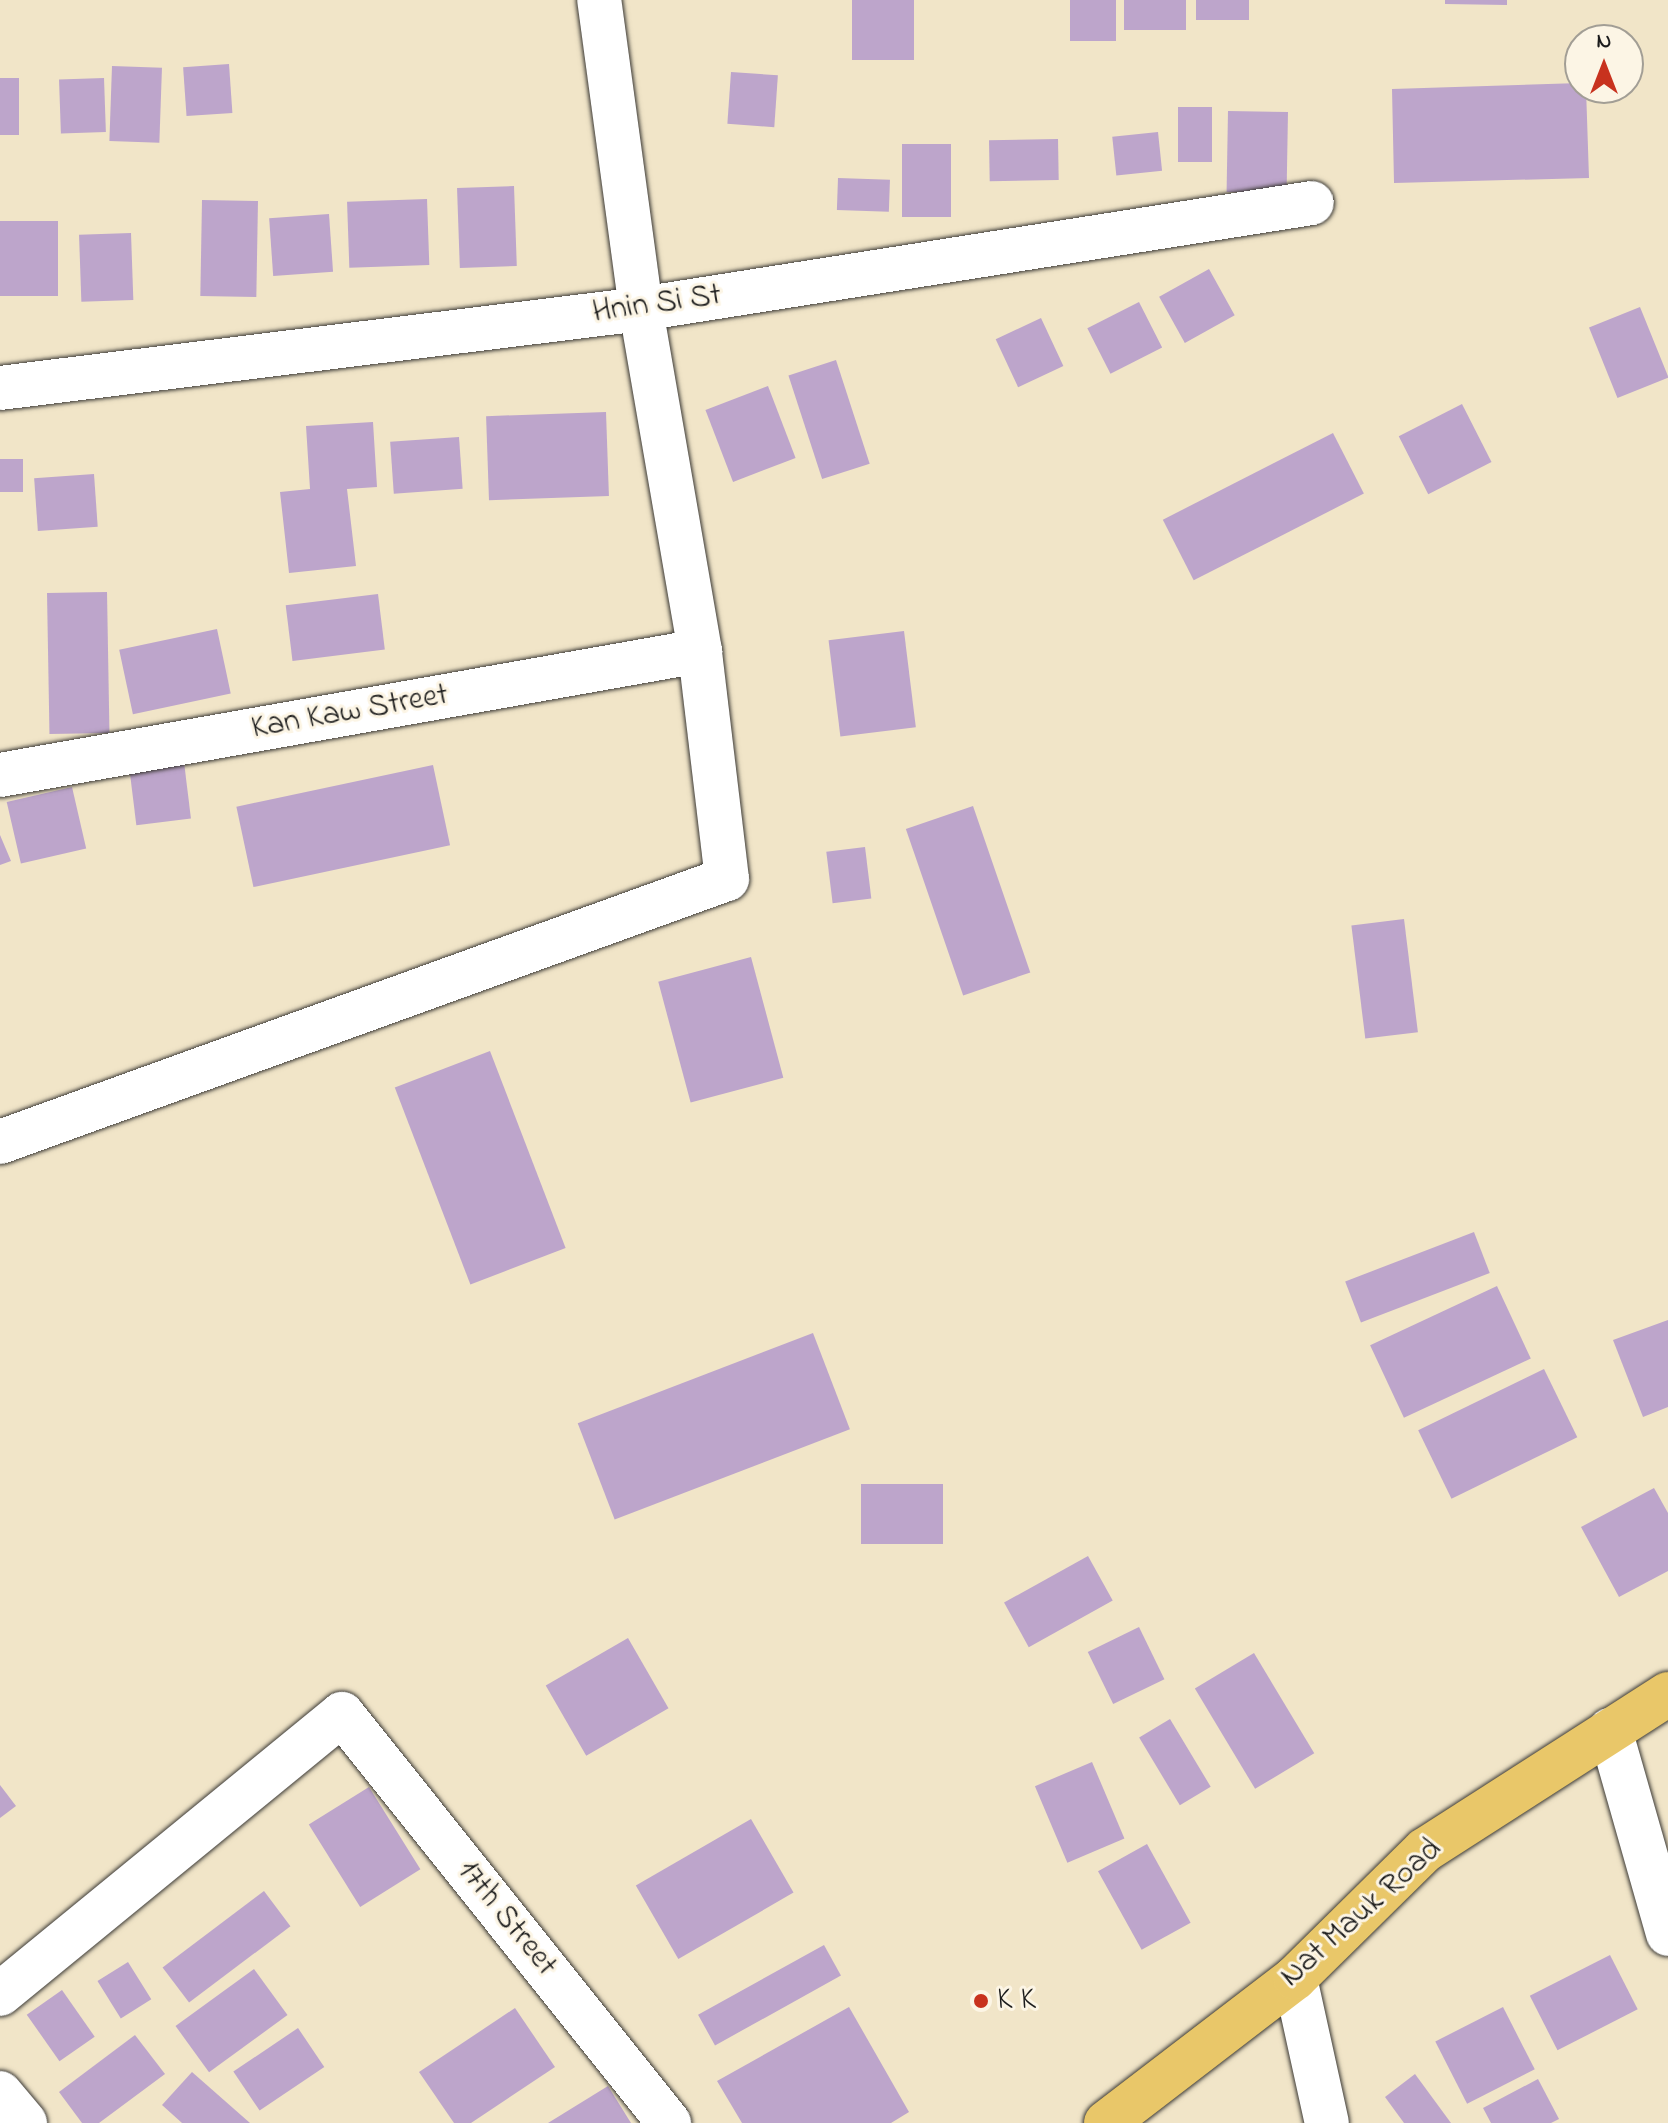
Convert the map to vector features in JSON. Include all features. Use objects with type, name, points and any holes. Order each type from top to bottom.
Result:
[{"type":"highway","name":"Nat Mauk Road","points":[[1106,2123],[1295,1978],[1425,1850],[1668,1694]]},
{"type":"street","points":[[0,1142],[727,879],[700,651],[641,309],[599,0]]},
{"type":"street","name":"Hnin Si St","points":[[0,388],[641,309],[1312,203]]},
{"type":"street","name":"Kan Kaw Street","points":[[0,775],[700,651]]},
{"type":"street","name":"17th Street","points":[[0,1994],[342,1714],[669,2123]]},
{"type":"street","points":[[1610,1730],[1668,1934]]},
{"type":"street","points":[[1295,1978],[1327,2123]]},
{"type":"street","points":[[0,2093],[25,2123]]},
{"type":"building","points":[[852,0],[914,0],[914,60],[852,60]]},
{"type":"building","points":[[1070,0],[1116,0],[1116,41],[1070,41]]},
{"type":"building","points":[[1124,0],[1186,0],[1186,30],[1124,30]]},
{"type":"building","points":[[1196,0],[1249,0],[1249,20],[1196,20]]},
{"type":"building","points":[[1445,0],[1507,0],[1507,5],[1445,4]]},
{"type":"building","points":[[229,64],[232,113],[187,116],[183,67]]},
{"type":"building","points":[[112,66],[162,68],[159,143],[109,141]]},
{"type":"building","points":[[731,72],[778,75],[774,127],[727,124]]},
{"type":"building","points":[[0,78],[19,78],[19,135],[0,135]]},
{"type":"building","points":[[104,78],[106,132],[61,134],[59,80]]},
{"type":"building","points":[[1564,84],[1564,104],[1587,104],[1589,178],[1394,183],[1392,89]]},
{"type":"building","points":[[1178,107],[1212,107],[1212,162],[1178,162]]},
{"type":"building","points":[[1228,111],[1288,112],[1287,193],[1227,192]]},
{"type":"building","points":[[1158,132],[1162,171],[1116,176],[1112,137]]},
{"type":"building","points":[[1058,139],[1059,180],[990,181],[989,140]]},
{"type":"building","points":[[902,144],[951,144],[951,217],[902,217]]},
{"type":"building","points":[[838,178],[890,180],[889,212],[837,210]]},
{"type":"building","points":[[514,186],[517,266],[460,268],[457,188]]},
{"type":"building","points":[[427,199],[429,265],[349,268],[347,202]]},
{"type":"building","points":[[202,200],[258,201],[256,297],[200,296]]},
{"type":"building","points":[[329,214],[333,272],[273,276],[269,218]]},
{"type":"building","points":[[0,221],[58,221],[58,296],[0,296]]},
{"type":"building","points":[[131,233],[133,300],[81,302],[79,235]]},
{"type":"building","points":[[1209,269],[1235,315],[1185,343],[1159,297]]},
{"type":"building","points":[[1139,302],[1162,347],[1110,374],[1087,328]]},
{"type":"building","points":[[1640,307],[1668,378],[1617,398],[1589,328]]},
{"type":"building","points":[[1041,318],[1063,366],[1018,387],[996,339]]},
{"type":"building","points":[[836,360],[870,464],[822,479],[788,375]]},
{"type":"building","points":[[768,386],[796,458],[733,482],[705,410]]},
{"type":"building","points":[[1462,404],[1492,462],[1428,494],[1399,436]]},
{"type":"building","points":[[606,412],[609,496],[489,500],[486,416]]},
{"type":"building","points":[[373,422],[377,487],[347,489],[356,566],[289,573],[280,492],[310,489],[306,426]]},
{"type":"building","points":[[1333,433],[1364,494],[1194,580],[1163,520]]},
{"type":"building","points":[[459,437],[463,489],[394,494],[390,442]]},
{"type":"building","points":[[0,459],[23,459],[23,492],[0,492]]},
{"type":"building","points":[[94,474],[98,527],[38,531],[34,478]]},
{"type":"building","points":[[107,592],[109,733],[49,734],[47,593]]},
{"type":"building","points":[[378,594],[385,650],[293,661],[286,605]]},
{"type":"building","points":[[217,629],[231,694],[133,714],[119,650]]},
{"type":"building","points":[[904,631],[916,727],[840,737],[829,640]]},
{"type":"building","points":[[184,762],[191,819],[136,825],[129,769]]},
{"type":"building","points":[[433,765],[450,845],[253,887],[236,807]]},
{"type":"building","points":[[72,787],[86,848],[21,863],[7,802]]},
{"type":"building","points":[[973,806],[1030,972],[963,996],[906,829]]},
{"type":"building","points":[[0,835],[11,861],[0,865]]},
{"type":"building","points":[[865,847],[871,899],[833,903],[826,852]]},
{"type":"building","points":[[1404,919],[1418,1032],[1365,1039],[1351,925]]},
{"type":"building","points":[[751,957],[783,1078],[691,1103],[658,982]]},
{"type":"building","points":[[490,1051],[566,1248],[470,1285],[395,1088]]},
{"type":"building","points":[[1474,1232],[1490,1273],[1361,1323],[1345,1281]]},
{"type":"building","points":[[1497,1286],[1531,1359],[1404,1418],[1370,1345]]},
{"type":"building","points":[[1668,1320],[1668,1407],[1643,1417],[1613,1340]]},
{"type":"building","points":[[813,1333],[850,1429],[615,1519],[578,1423]]},
{"type":"building","points":[[1544,1369],[1577,1437],[1451,1499],[1418,1430]]},
{"type":"building","points":[[861,1484],[943,1484],[943,1544],[861,1544]]},
{"type":"building","points":[[1654,1488],[1668,1513],[1668,1571],[1619,1597],[1581,1527]]},
{"type":"building","points":[[1088,1556],[1113,1601],[1029,1647],[1004,1603]]},
{"type":"building","points":[[1139,1627],[1164,1679],[1113,1704],[1088,1652]]},
{"type":"building","points":[[628,1638],[668,1708],[586,1756],[546,1686]]},
{"type":"building","points":[[1254,1653],[1314,1753],[1255,1789],[1195,1689]]},
{"type":"building","points":[[1170,1719],[1211,1787],[1180,1805],[1139,1738]]},
{"type":"building","points":[[1092,1762],[1124,1838],[1067,1863],[1035,1786]]},
{"type":"building","points":[[0,1785],[16,1806],[0,1818]]},
{"type":"building","points":[[369,1787],[420,1869],[360,1907],[309,1825]]},
{"type":"building","points":[[751,1819],[794,1893],[678,1959],[636,1886]]},
{"type":"building","points":[[1147,1844],[1191,1923],[1142,1950],[1098,1871]]},
{"type":"building","points":[[264,1891],[290,1926],[189,2003],[163,1967]]},
{"type":"building","points":[[824,1945],[841,1976],[715,2045],[698,2015]]},
{"type":"building","points":[[1610,1955],[1638,2009],[1558,2050],[1530,1996]]},
{"type":"building","points":[[128,1962],[151,1999],[121,2018],[97,1981]]},
{"type":"building","points":[[254,1969],[288,2015],[209,2072],[176,2026]]},
{"type":"building","points":[[62,1990],[95,2037],[59,2061],[27,2015]]},
{"type":"building","points":[[849,2007],[909,2112],[891,2123],[742,2123],[717,2081]]},
{"type":"building","points":[[1503,2007],[1535,2069],[1467,2104],[1435,2042]]},
{"type":"building","points":[[515,2008],[555,2067],[471,2123],[454,2123],[419,2072]]},
{"type":"building","points":[[298,2028],[324,2067],[260,2111],[233,2072]]},
{"type":"building","points":[[135,2035],[165,2074],[99,2123],[82,2123],[59,2092]]},
{"type":"building","points":[[192,2072],[250,2123],[182,2123],[162,2105]]},
{"type":"building","points":[[1415,2074],[1451,2123],[1404,2123],[1385,2097]]},
{"type":"building","points":[[1538,2079],[1559,2119],[1551,2123],[1491,2123],[1483,2108]]},
{"type":"building","points":[[608,2086],[631,2123],[548,2123]]},
{"type":"place","name":"K K","points":[[981,2001]]}]
